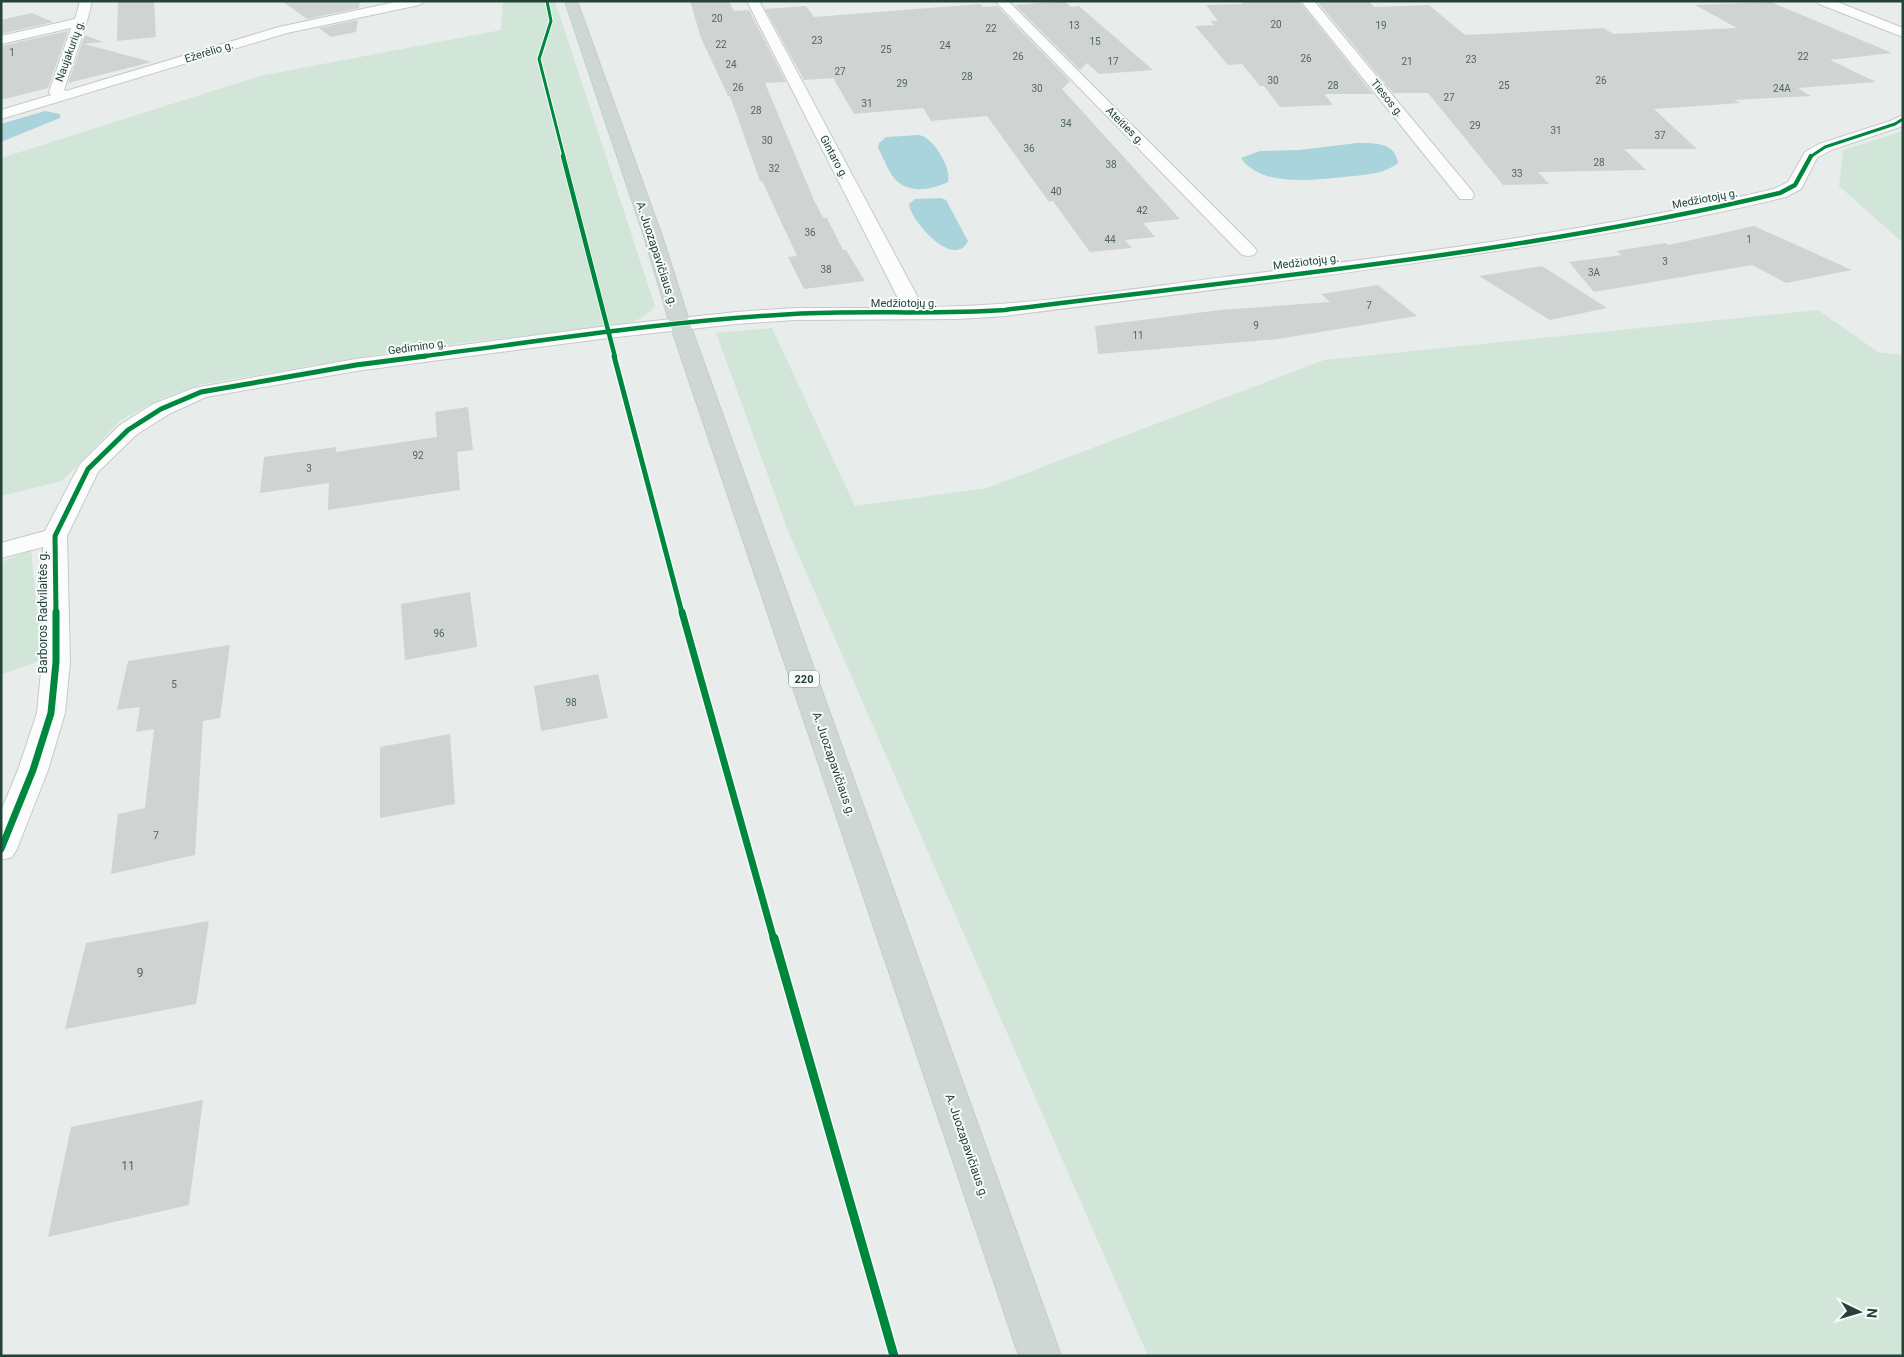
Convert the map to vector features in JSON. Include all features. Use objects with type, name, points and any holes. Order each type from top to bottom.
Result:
[{"type":"main road","name":"A. Juozapavičiaus g.","points":[[571,1],[653,236],[680,324],[1040,1356]]},
{"type":"street","name":"Naujakurių g.","points":[[65,96],[56,92],[56,89],[75,33],[81,22],[86,1]]},
{"type":"street","name":"Ežerėlio g.","points":[[1,115],[284,30],[420,1]]},
{"type":"street","name":"Gintaro g.","points":[[753,1],[916,313]]},
{"type":"street","name":"Ateities g.","points":[[1001,1],[1248,251]]},
{"type":"street","name":"Tiesos g.","points":[[1307,1],[1466,195]]},
{"type":"street","points":[[1823,1],[1903,33]]},
{"type":"street","points":[[1,40],[81,22]]},
{"type":"street","name":"Medžiotojų g.","points":[[680,324],[794,314],[1005,310],[1346,267],[1593,231],[1780,193],[1795,185],[1811,155],[1825,147],[1896,124],[1903,119]]},
{"type":"street","name":"Gedimino g.","points":[[161,409],[201,392],[356,365],[680,324]]},
{"type":"street","name":"Barboros Radvilaitės g.","points":[[1,849],[33,770],[51,713],[56,662],[55,536],[88,469],[128,430],[161,409]]},
{"type":"street","points":[[1,551],[55,536]]},
{"type":"green space","points":[[503,1],[555,1],[655,306],[652,310],[641,318],[623,324],[398,351],[199,385],[163,398],[121,420],[62,481],[1,496],[1,158],[260,76],[501,30]]},
{"type":"green space","points":[[1903,131],[1903,243],[1839,186],[1843,150]]},
{"type":"green space","points":[[1818,310],[1878,352],[1903,355],[1903,1356],[1148,1356],[788,531],[716,333],[772,328],[855,506],[987,488],[1324,360]]},
{"type":"green space","points":[[31,550],[42,660],[1,675],[1,562]]},
{"type":"water","points":[[45,111],[60,114],[60,118],[1,142],[1,124]]},
{"type":"water","points":[[919,135],[930,141],[940,154],[947,169],[948,182],[936,187],[916,189],[904,186],[892,175],[878,148],[879,143],[886,137]]},
{"type":"water","points":[[1357,143],[1377,144],[1388,147],[1393,151],[1398,163],[1386,170],[1365,175],[1288,180],[1261,174],[1241,158],[1260,151],[1299,150]]},
{"type":"water","points":[[941,198],[946,200],[968,241],[961,249],[952,250],[933,239],[916,220],[911,211],[909,204],[915,199]]},
{"type":"building","points":[[118,1],[154,1],[156,37],[117,41]]},
{"type":"building","points":[[282,1],[360,1],[359,8],[307,19]]},
{"type":"building","points":[[690,1],[729,1],[734,11],[749,10],[786,82],[765,83],[814,200],[823,218],[827,218],[843,250],[846,250],[865,281],[804,289],[788,257],[797,256],[762,181],[760,181],[730,96],[728,96],[701,38]]},
{"type":"building","points":[[1064,1],[1071,7],[1079,6],[1153,70],[1099,74],[1087,63],[1080,70],[1015,5]]},
{"type":"building","points":[[1240,1],[1299,1],[1373,94],[1324,94],[1333,105],[1280,107],[1264,86],[1260,86],[1242,64],[1228,65],[1195,26],[1214,25],[1210,21],[1218,21],[1206,5],[1243,4]]},
{"type":"building","points":[[1317,1],[1369,1],[1374,7],[1429,5],[1465,35],[1604,28],[1613,34],[1737,28],[1695,5],[1771,2],[1892,53],[1830,60],[1876,82],[1798,88],[1811,96],[1734,100],[1741,103],[1654,109],[1697,149],[1624,149],[1646,170],[1538,172],[1549,184],[1503,185],[1428,93],[1393,93]]},
{"type":"building","points":[[980,4],[983,7],[997,6],[1070,81],[1062,89],[1180,219],[1143,223],[1155,237],[1125,240],[1132,248],[1090,252],[1053,201],[1049,202],[987,116],[931,121],[923,108],[854,114],[833,78],[804,80],[765,9],[806,6],[814,17]]},
{"type":"building","points":[[32,13],[53,22],[1,34],[1,20]]},
{"type":"building","points":[[358,20],[356,32],[331,37],[319,28]]},
{"type":"building","points":[[68,31],[48,88],[1,100],[1,46]]},
{"type":"building","points":[[85,35],[103,42],[84,44],[152,62],[68,83]]},
{"type":"building","points":[[1754,226],[1852,270],[1786,283],[1752,265],[1594,292],[1569,262],[1622,255],[1616,251],[1665,243],[1669,245]]},
{"type":"building","points":[[1542,266],[1607,308],[1550,320],[1479,276]]},
{"type":"building","points":[[1378,285],[1417,316],[1278,339],[1098,354],[1095,326],[1220,310],[1330,302],[1321,294]]},
{"type":"building","points":[[468,407],[473,450],[457,452],[460,490],[328,510],[329,483],[260,493],[264,457],[336,447],[336,452],[437,437],[435,412]]},
{"type":"building","points":[[470,592],[477,647],[405,660],[401,604]]},
{"type":"building","points":[[230,645],[220,718],[203,721],[195,855],[111,874],[118,814],[145,808],[154,729],[136,732],[140,707],[117,710],[128,661]]},
{"type":"building","points":[[598,674],[608,718],[541,731],[534,686]]},
{"type":"building","points":[[450,734],[455,804],[380,818],[380,747]]},
{"type":"building","points":[[209,921],[196,1004],[65,1029],[86,943]]},
{"type":"building","points":[[203,1100],[189,1205],[48,1237],[71,1127]]},
{"type":"cycle path","points":[[547,1],[551,21],[539,59],[608,332],[702,688],[894,1356]]},
{"type":"cycle path","points":[[1,849],[33,770],[51,713],[56,662],[55,536],[88,469],[128,430],[161,409],[201,392],[356,365],[608,332],[736,318],[795,314],[959,313],[1005,310],[1328,270],[1521,242],[1683,214],[1780,193],[1795,185],[1811,155],[1825,147],[1895,124],[1903,119]]}]
